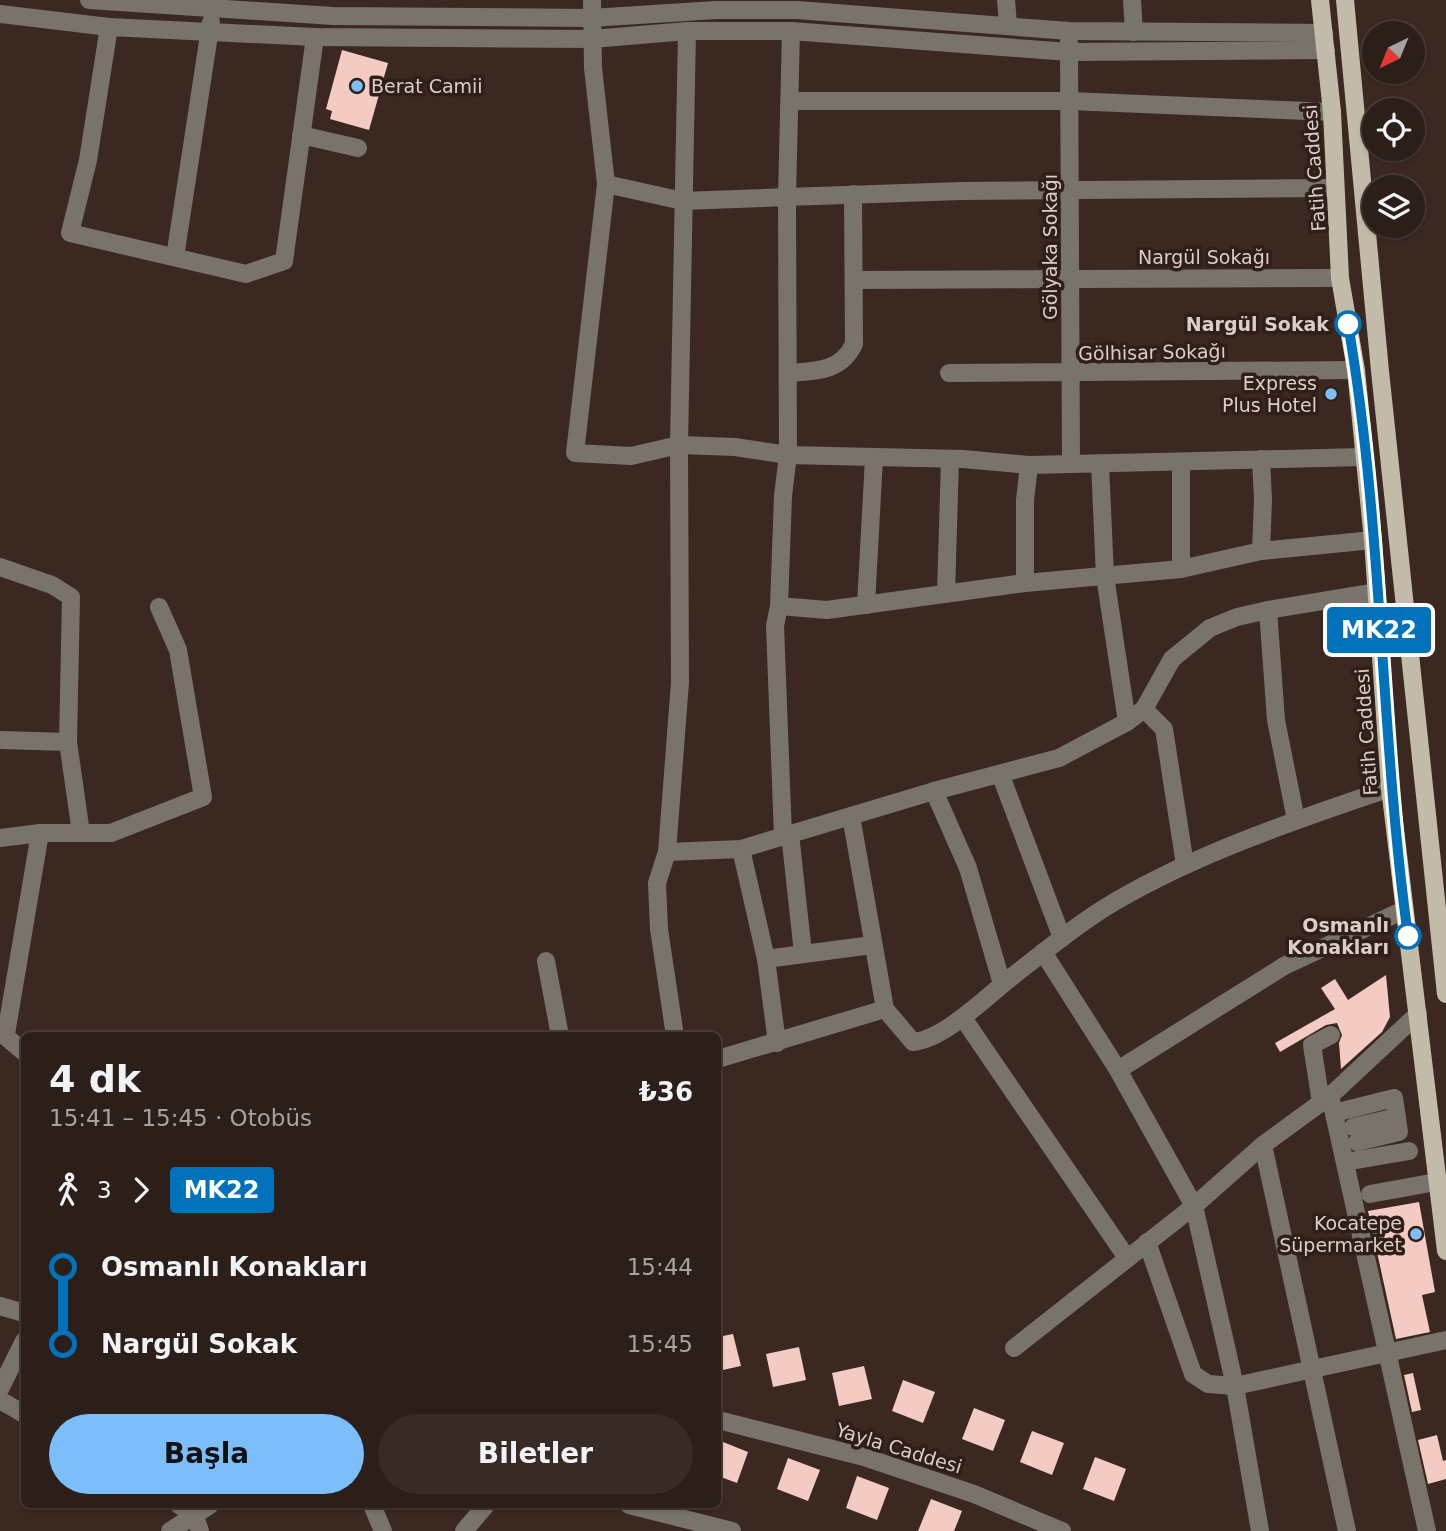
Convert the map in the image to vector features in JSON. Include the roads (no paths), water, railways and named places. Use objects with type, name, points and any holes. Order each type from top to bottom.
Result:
[{"type":"main road","name":"Fatih Caddesi","points":[[1320,0],[1332,112],[1340,278],[1356,370],[1373,540],[1390,788],[1446,1251]]},
{"type":"main road","points":[[1345,0],[1379,357],[1443,916],[1446,994]]},
{"type":"street","points":[[89,0],[212,11],[251,6],[355,8],[436,19],[592,9],[861,7],[1069,31],[1325,42]]},
{"type":"street","points":[[1006,0],[1007,24]]},
{"type":"street","points":[[1132,0],[1135,32]]},
{"type":"street","points":[[249,34],[251,6]]},
{"type":"street","points":[[592,9],[592,39],[606,184],[575,453],[631,456],[679,446],[735,447],[788,455],[950,459],[1029,465],[1364,457]]},
{"type":"street","points":[[175,257],[212,11]]},
{"type":"street","points":[[0,15],[109,27],[314,37],[592,39],[687,31],[791,31],[1069,52],[1325,42]]},
{"type":"street","points":[[109,27],[88,159],[70,233],[246,274],[284,261],[314,37]]},
{"type":"street","points":[[674,1032],[658,917],[657,883],[667,852],[680,682],[679,446],[687,31]]},
{"type":"street","points":[[791,31],[787,197],[788,455],[783,496],[779,606],[775,626],[786,835],[803,953]]},
{"type":"street","name":"Gölyaka Sokağı","points":[[1069,31],[1072,190],[1068,278],[1072,374],[1071,462]]},
{"type":"street","points":[[791,101],[1070,101],[1332,112]]},
{"type":"street","points":[[301,135],[358,148]]},
{"type":"street","points":[[606,184],[683,201],[853,194],[1335,188]]},
{"type":"street","points":[[788,373],[827,369],[848,355],[856,338],[853,194]]},
{"type":"street","name":"Nargül Sokağı","points":[[854,280],[1340,278]]},
{"type":"street","name":"Gölhisar Sokağı","points":[[949,373],[1356,370]]},
{"type":"street","points":[[866,605],[874,458]]},
{"type":"street","points":[[946,594],[950,459]]},
{"type":"street","points":[[1261,459],[1261,551]]},
{"type":"street","points":[[1181,463],[1181,569]]},
{"type":"street","points":[[1100,464],[1105,576],[1128,722]]},
{"type":"street","points":[[1025,583],[1025,500],[1029,465]]},
{"type":"street","points":[[779,606],[827,610],[1025,583],[1181,569],[1261,551],[1373,540]]},
{"type":"street","points":[[0,567],[52,585],[71,597],[68,742],[81,833]]},
{"type":"street","points":[[667,852],[741,849],[934,791],[1001,776],[1059,758],[1128,722],[1144,709],[1172,659],[1189,643],[1223,622],[1268,610],[1377,592]]},
{"type":"street","points":[[0,838],[40,833],[111,834],[203,797],[178,650],[159,607]]},
{"type":"street","points":[[1268,610],[1276,720],[1296,820]]},
{"type":"street","points":[[1144,709],[1164,729],[1185,865]]},
{"type":"street","points":[[0,740],[68,742]]},
{"type":"street","points":[[1001,776],[1062,938]]},
{"type":"street","points":[[851,816],[885,1009],[913,1042],[926,1041],[963,1017],[1043,952],[1115,901],[1185,865],[1296,820],[1390,788]]},
{"type":"street","points":[[934,791],[968,869],[1002,984]]},
{"type":"street","points":[[21,1049],[3,1033],[40,833]]},
{"type":"street","points":[[741,849],[766,959],[777,1043]]},
{"type":"street","points":[[1118,1070],[1284,965],[1404,910]]},
{"type":"street","points":[[766,959],[872,945]]},
{"type":"street","points":[[1043,952],[1118,1070],[1194,1206],[1235,1385],[1260,1531]]},
{"type":"street","points":[[546,961],[559,1032]]},
{"type":"street","points":[[721,1058],[885,1009]]},
{"type":"street","points":[[1014,1348],[1194,1206],[1263,1145],[1328,1104],[1418,1014]]},
{"type":"street","points":[[963,1017],[1126,1258]]},
{"type":"street","points":[[1331,1035],[1312,1045],[1345,1162],[1427,1531]]},
{"type":"street","points":[[1328,1104],[1394,1098],[1397,1116],[1355,1135]]},
{"type":"street","points":[[1263,1145],[1346,1531]]},
{"type":"street","points":[[1345,1162],[1409,1151]]},
{"type":"street","points":[[1370,1194],[1436,1182]]},
{"type":"street","points":[[1147,1242],[1193,1374],[1208,1384],[1235,1385],[1387,1355],[1446,1340]]},
{"type":"street","points":[[0,1306],[21,1311]]},
{"type":"street","points":[[0,1389],[21,1347]]},
{"type":"street","points":[[0,1399],[21,1412]]},
{"type":"street","name":"Yayla Caddesi","points":[[721,1421],[864,1457],[974,1494],[1062,1531]]},
{"type":"street","points":[[373,1508],[383,1531]]},
{"type":"street","points":[[464,1531],[483,1508]]},
{"type":"street","points":[[641,1508],[732,1531]]},
{"type":"street","points":[[170,1531],[186,1509],[201,1531]]},
{"type":"place","name":"Berat Camii","points":[[357,86]]},
{"type":"place","name":"Nargül Sokak","points":[[1348,324]]},
{"type":"place","name":"Express Plus Hotel","points":[[1331,394]]},
{"type":"place","name":"Osmanlı Konakları","points":[[1408,936]]},
{"type":"place","name":"Kocatepe Süpermarket","points":[[1416,1234]]}]
